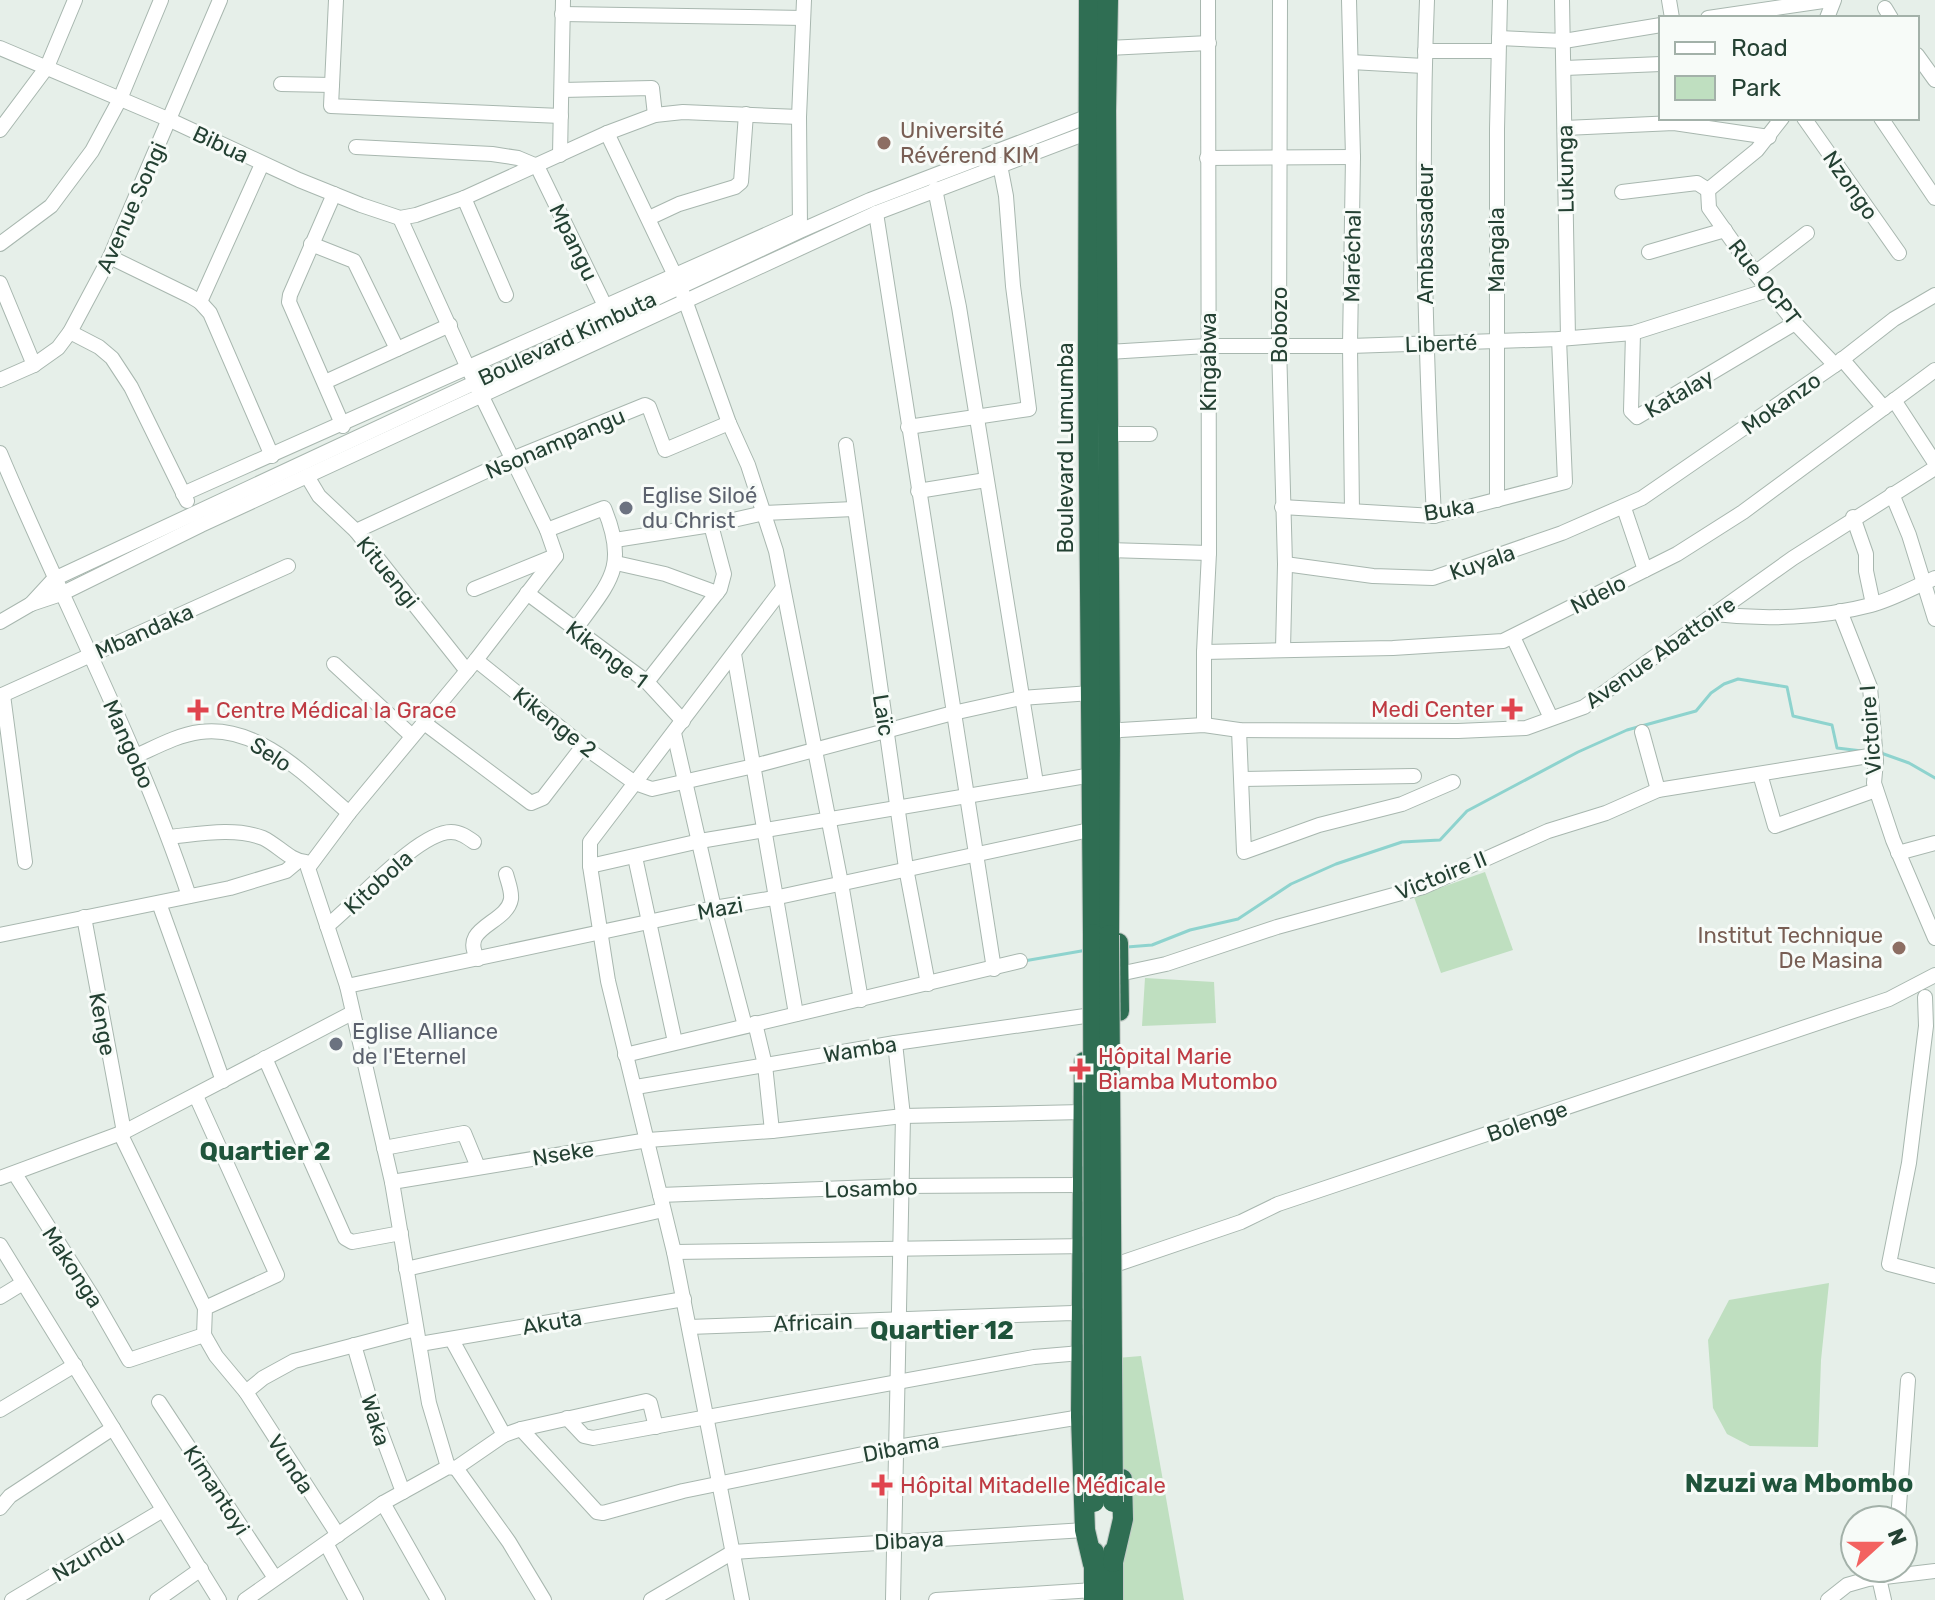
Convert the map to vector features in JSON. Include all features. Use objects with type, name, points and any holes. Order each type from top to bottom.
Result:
[{"type":"highway","name":"Boulevard Lumumba","points":[[1089,0],[1108,352],[1108,550],[1101,731],[1101,895]]},
{"type":"highway","name":"Boulevard Lumumba","points":[[1101,895],[1092,775],[1101,731],[1091,693],[1097,121],[1108,48],[1108,0]]},
{"type":"highway","points":[[1094,1595],[1103,1563],[1123,1519],[1118,1244],[1101,895]]},
{"type":"highway","points":[[1104,948],[1085,1016],[1081,1417],[1085,1530],[1103,1563],[1113,1600]]},
{"type":"highway","points":[[1103,1563],[1104,948]]},
{"type":"street","points":[[0,130],[47,67],[75,0]]},
{"type":"street","points":[[0,244],[51,206],[92,151],[120,99],[161,0]]},
{"type":"street","name":"Avenue Songi","points":[[0,380],[34,365],[58,348],[70,332],[110,257],[220,0]]},
{"type":"street","points":[[336,0],[331,106],[561,116]]},
{"type":"street","points":[[802,232],[799,117],[804,0]]},
{"type":"street","name":"Kingabwa","points":[[1204,725],[1209,553],[1208,0]]},
{"type":"street","name":"Bobozo","points":[[1280,0],[1279,345],[1285,564],[1283,649]]},
{"type":"street","name":"Maréchal","points":[[1349,0],[1353,157],[1350,346],[1352,511]]},
{"type":"street","name":"Ambassadeur","points":[[1427,0],[1424,59],[1425,343],[1434,516]]},
{"type":"street","name":"Mangala","points":[[1497,500],[1500,0]]},
{"type":"street","name":"Lukunga","points":[[1562,0],[1565,68],[1565,482]]},
{"type":"street","points":[[1713,16],[1738,7],[1832,0]]},
{"type":"street","points":[[560,155],[562,7],[803,18]]},
{"type":"street","points":[[1351,62],[1424,59],[1499,44],[1564,41],[1659,25]]},
{"type":"street","points":[[1108,48],[1209,43]]},
{"type":"street","name":"Bibua","points":[[0,48],[170,120],[262,164],[400,218]]},
{"type":"street","points":[[1919,58],[1935,80]]},
{"type":"street","points":[[1565,68],[1659,64]]},
{"type":"street","points":[[281,84],[332,85]]},
{"type":"street","points":[[562,90],[652,88],[655,115]]},
{"type":"street","points":[[556,556],[547,530],[400,218],[464,198],[607,133],[655,115],[683,112],[799,117]]},
{"type":"street","points":[[649,218],[693,199],[735,187],[741,182],[746,114]]},
{"type":"street","points":[[1622,192],[1697,183],[1708,190],[1757,150],[1781,120]]},
{"type":"street","name":"Nzongo","points":[[1805,120],[1899,253]]},
{"type":"street","points":[[1882,120],[1935,198]]},
{"type":"street","name":"Boulevard Kimbuta","points":[[802,232],[876,213],[1000,165],[1097,121]]},
{"type":"street","name":"Boulevard Kimbuta","points":[[54,579],[197,518],[307,476],[482,395],[680,289],[870,200],[1097,121]]},
{"type":"street","points":[[1565,128],[1674,123],[1769,137]]},
{"type":"street","points":[[607,133],[680,289],[764,513],[783,588],[861,1000]]},
{"type":"street","points":[[356,147],[492,154],[518,158],[537,166]]},
{"type":"street","points":[[1207,158],[1353,157]]},
{"type":"street","points":[[200,302],[262,164]]},
{"type":"street","points":[[908,427],[1029,409],[1000,165]]},
{"type":"street","name":"Mpangu","points":[[537,166],[608,312]]},
{"type":"street","points":[[935,189],[978,417],[1036,783]]},
{"type":"street","name":"Rue OCPT","points":[[1708,190],[1709,208],[1795,323],[1889,404],[1935,466]]},
{"type":"street","points":[[334,194],[289,302],[343,426]]},
{"type":"street","points":[[464,198],[506,295]]},
{"type":"street","points":[[876,213],[994,969]]},
{"type":"street","points":[[1649,252],[1725,230]]},
{"type":"street","points":[[1755,273],[1807,233]]},
{"type":"street","points":[[311,244],[354,261],[397,349]]},
{"type":"street","points":[[110,257],[200,302],[210,313],[272,456]]},
{"type":"street","points":[[0,283],[34,365]]},
{"type":"street","name":"Boulevard Kimbuta","points":[[31,604],[61,594],[197,518],[471,374],[608,312],[680,289]]},
{"type":"street","name":"Liberté","points":[[1108,352],[1207,346],[1350,346],[1496,341],[1633,333],[1768,290]]},
{"type":"street","name":"Mokanzo","points":[[1624,508],[1655,490],[1839,362],[1894,319],[1935,295]]},
{"type":"street","name":"Katalay","points":[[1633,333],[1631,411],[1637,417],[1795,323]]},
{"type":"street","points":[[325,382],[450,325]]},
{"type":"street","points":[[70,332],[99,347],[112,358],[131,387],[197,518]]},
{"type":"street","name":"Ndelo","points":[[1204,652],[1393,648],[1503,641],[1677,554],[1743,512],[1935,370]]},
{"type":"street","points":[[183,494],[471,374]]},
{"type":"street","name":"Nsonampangu","points":[[356,531],[512,459],[645,405],[649,407],[665,450],[729,423]]},
{"type":"street","points":[[1108,434],[1150,434]]},
{"type":"street","name":"Laïc","points":[[846,445],[906,868],[928,984]]},
{"type":"street","name":"Mangobo","points":[[0,453],[136,756],[189,896]]},
{"type":"street","name":"Avenue Abattoire","points":[[1101,731],[1204,725],[1239,730],[1458,731],[1526,728],[1586,706],[1853,517],[1935,466]]},
{"type":"street","name":"Kituengi","points":[[307,476],[319,496],[356,531],[472,666]]},
{"type":"street","points":[[918,491],[986,480]]},
{"type":"street","name":"Buka","points":[[1282,507],[1434,516],[1565,482]]},
{"type":"street","points":[[1892,494],[1930,581],[1935,619]]},
{"type":"street","points":[[547,530],[604,508],[615,540],[613,576],[575,630]]},
{"type":"street","points":[[1624,508],[1645,570]]},
{"type":"street","name":"Kuyala","points":[[1285,564],[1373,576],[1433,578],[1624,508]]},
{"type":"street","points":[[615,540],[764,513],[854,509]]},
{"type":"street","points":[[1853,517],[1866,554],[1873,604]]},
{"type":"street","points":[[647,682],[717,593],[724,574],[711,525]]},
{"type":"street","points":[[1108,550],[1209,553]]},
{"type":"street","points":[[474,589],[556,556]]},
{"type":"street","points":[[0,935],[270,877],[305,862],[472,666],[556,556]]},
{"type":"street","points":[[616,563],[665,574],[717,593]]},
{"type":"street","name":"Mbandaka","points":[[2,695],[288,566]]},
{"type":"street","points":[[0,622],[31,604],[54,579]]},
{"type":"street","points":[[1715,614],[1752,618],[1840,611],[1873,604],[1930,581]]},
{"type":"street","points":[[742,1600],[674,1252],[608,981],[590,866],[590,842],[783,588]]},
{"type":"street","name":"Kikenge 1","points":[[527,593],[647,682],[679,727]]},
{"type":"street","name":"Victoire I","points":[[1840,611],[1870,687],[1876,790],[1898,853],[1935,938]]},
{"type":"street","points":[[1513,637],[1551,718]]},
{"type":"street","points":[[734,654],[796,1014]]},
{"type":"street","points":[[334,664],[412,736]]},
{"type":"street","name":"Kikenge 2","points":[[472,666],[635,783]]},
{"type":"street","points":[[635,783],[652,789],[687,783],[953,713],[1021,698],[1091,693]]},
{"type":"street","points":[[2,695],[25,862]]},
{"type":"street","points":[[423,722],[531,803],[543,798],[583,746]]},
{"type":"street","points":[[679,727],[687,783],[714,908],[765,1065],[772,1131]]},
{"type":"street","points":[[1239,730],[1244,852],[1319,825],[1410,802],[1453,782]]},
{"type":"street","name":"Selo","points":[[136,756],[183,736],[202,732],[237,734],[253,739],[272,751],[349,813]]},
{"type":"street","points":[[1642,732],[1658,790]]},
{"type":"street","name":"Victoire II","points":[[1104,948],[1166,964],[1277,927],[1423,887],[1548,831],[1606,813],[1658,790],[1875,755]]},
{"type":"street","points":[[1760,774],[1775,826],[1876,790]]},
{"type":"street","points":[[590,866],[700,841],[1092,775]]},
{"type":"street","points":[[1242,779],[1414,776]]},
{"type":"street","name":"Mazi","points":[[347,986],[1094,829]]},
{"type":"street","name":"Kitobola","points":[[327,926],[397,862],[426,841],[451,832],[474,842]]},
{"type":"street","points":[[169,837],[206,833],[248,834],[305,862],[347,986],[392,1182],[429,1403],[452,1467],[509,1542],[544,1600]]},
{"type":"street","points":[[1898,853],[1935,843]]},
{"type":"street","points":[[635,857],[675,1042]]},
{"type":"street","points":[[478,959],[473,952],[473,940],[511,901],[506,874]]},
{"type":"street","points":[[159,903],[223,1081]]},
{"type":"street","name":"Kenge","points":[[84,917],[122,1133],[205,1308]]},
{"type":"street","points":[[625,1055],[1020,961]]},
{"type":"street","name":"Bolenge","points":[[1082,1275],[1118,1266],[1241,1222],[1278,1204],[1889,999],[1935,975]]},
{"type":"street","points":[[1889,999],[1930,997],[1909,1163],[1889,1264],[1935,1276]]},
{"type":"street","points":[[7,1176],[122,1133],[352,1013]]},
{"type":"street","name":"Wamba","points":[[636,1087],[895,1043],[1085,1016]]},
{"type":"street","points":[[893,1600],[903,1116],[895,1043]]},
{"type":"street","points":[[265,1058],[345,1238],[352,1242],[401,1233]]},
{"type":"street","points":[[196,1096],[277,1275],[205,1308],[204,1335]]},
{"type":"street","points":[[648,1140],[772,1131],[903,1116],[1083,1112]]},
{"type":"street","points":[[384,1148],[464,1133],[478,1167]]},
{"type":"street","name":"Nseke","points":[[392,1182],[648,1140]]},
{"type":"street","name":"Makonga","points":[[7,1176],[94,1299],[129,1360],[204,1335]]},
{"type":"street","name":"Losambo","points":[[662,1202],[901,1186],[1083,1185]]},
{"type":"street","points":[[406,1269],[662,1202]]},
{"type":"street","points":[[674,1252],[1118,1244]]},
{"type":"street","points":[[0,1245],[219,1600]]},
{"type":"street","points":[[0,1297],[23,1283]]},
{"type":"street","name":"Akuta","points":[[418,1336],[452,1340],[684,1299]]},
{"type":"street","name":"Africain","points":[[689,1327],[898,1318],[1081,1314],[1118,1317]]},
{"type":"street","name":"Vunda","points":[[204,1335],[216,1356],[246,1392],[332,1540],[356,1600]]},
{"type":"street","points":[[246,1392],[278,1368],[354,1345],[418,1336]]},
{"type":"street","points":[[452,1340],[504,1435]]},
{"type":"street","name":"Waka","points":[[354,1345],[387,1456],[403,1492]]},
{"type":"street","points":[[567,1418],[589,1438],[1034,1357],[1081,1353]]},
{"type":"street","points":[[0,1410],[75,1365]]},
{"type":"street","points":[[1899,1504],[1908,1380]]},
{"type":"street","points":[[245,1600],[383,1503],[452,1467],[504,1435],[646,1401],[650,1403],[656,1427]]},
{"type":"street","name":"Kimantoyi","points":[[159,1402],[275,1578]]},
{"type":"street","name":"Dibama","points":[[521,1429],[597,1512],[603,1513],[721,1483],[897,1447],[1081,1417]]},
{"type":"street","points":[[0,1508],[23,1487],[113,1428]]},
{"type":"street","points":[[383,1503],[438,1600]]},
{"type":"street","name":"Nzundu","points":[[12,1600],[163,1510]]},
{"type":"street","name":"Dibaya","points":[[733,1552],[1085,1530]]},
{"type":"street","points":[[651,1600],[733,1552]]},
{"type":"street","points":[[157,1600],[201,1569]]},
{"type":"street","points":[[1828,1600],[1851,1584]]},
{"type":"street","points":[[936,1600],[1094,1595]]},
{"type":"green space","points":[[1485,872],[1513,950],[1441,973],[1414,897]]},
{"type":"green space","points":[[1145,978],[1214,982],[1216,1023],[1142,1026]]},
{"type":"green space","points":[[1829,1283],[1821,1360],[1818,1447],[1750,1446],[1727,1434],[1713,1408],[1708,1340],[1729,1300]]},
{"type":"green space","points":[[1141,1356],[1184,1600],[1122,1600],[1117,1358]]},
{"type":"waterway","points":[[1127,947],[1152,945],[1190,930],[1238,919],[1291,884],[1336,864],[1402,842],[1440,840],[1467,811],[1578,752],[1627,730],[1696,711],[1711,693],[1738,679],[1787,687],[1793,716],[1832,725],[1837,748],[1862,751]]},
{"type":"waterway","points":[[1881,753],[1909,763],[1935,778]]},
{"type":"waterway","points":[[1024,961],[1087,950]]},
{"type":"place","name":"Université Révérend KIM","points":[[884,143]]},
{"type":"place","name":"Eglise Siloé du Christ","points":[[626,508]]},
{"type":"place","name":"Medi Center","points":[[1512,709]]},
{"type":"place","name":"Centre Médical la Grace","points":[[198,710]]},
{"type":"place","name":"Institut Technique De Masina","points":[[1899,948]]},
{"type":"place","name":"Eglise Alliance de l'Eternel","points":[[336,1044]]},
{"type":"place","name":"Hôpital Marie Biamba Mutombo","points":[[1080,1069]]},
{"type":"place","name":"Hôpital Mitadelle Médicale","points":[[882,1485]]},
{"type":"district","name":"Quartier 2","points":[[265,1151]]},
{"type":"district","name":"Quartier 12","points":[[942,1330]]},
{"type":"district","name":"Nzuzi wa Mbombo","points":[[1799,1483]]}]
